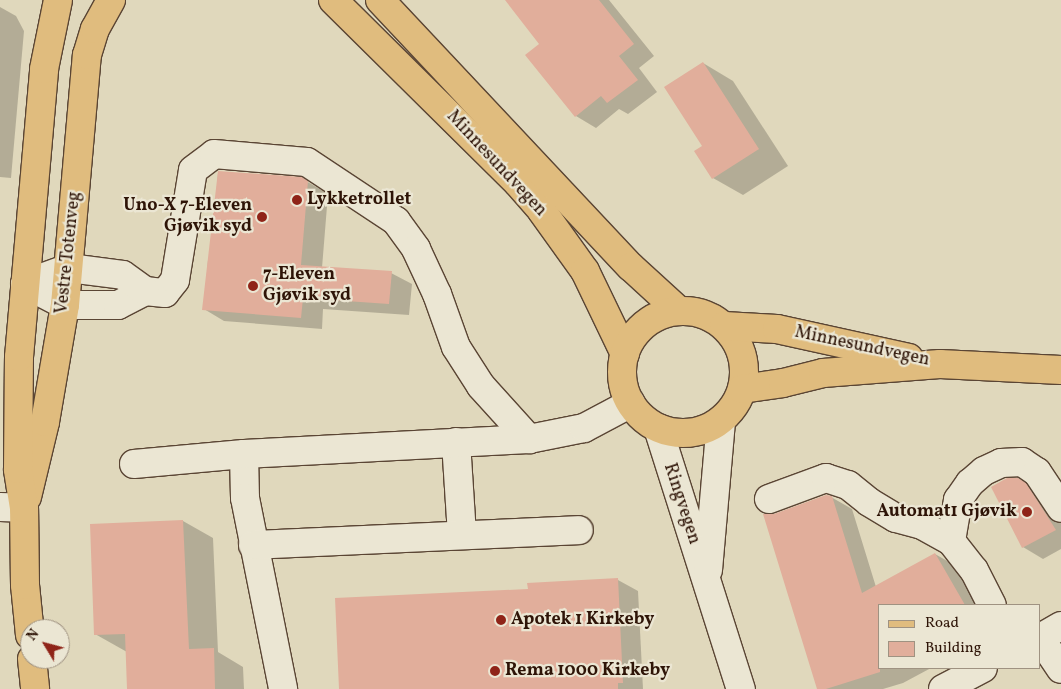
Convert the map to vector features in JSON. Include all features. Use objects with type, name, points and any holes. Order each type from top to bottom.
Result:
[{"type":"main road","name":"Vestre Totenveg","points":[[28,619],[25,585],[12,508],[18,469],[19,357],[44,69],[58,0]]},
{"type":"main road","name":"Vestre Totenveg","points":[[12,508],[45,422],[65,305],[87,55],[96,29],[111,0]]},
{"type":"main road","name":"Minnesundvegen","points":[[333,0],[518,182],[542,211],[585,271],[625,354]]},
{"type":"main road","name":"Minnesundvegen","points":[[380,0],[631,267],[679,311]]},
{"type":"main road","name":"Minnesundvegen","points":[[679,311],[703,314],[724,326],[738,345],[743,359],[742,389],[736,403],[721,421],[707,429],[684,434],[658,428],[642,417],[630,403],[623,384],[625,354],[632,339],[645,325],[659,316],[679,311]]},
{"type":"main road","name":"Minnesundvegen","points":[[724,326],[777,329],[940,364]]},
{"type":"main road","name":"Minnesundvegen","points":[[742,389],[783,383],[823,373],[940,364],[1061,370]]},
{"type":"main road","points":[[33,669],[35,689]]},
{"type":"street","points":[[25,284],[69,268],[123,275],[145,291],[165,293],[176,280],[193,170],[214,154],[307,162],[396,221],[416,249],[437,294],[456,347],[480,386],[529,439]]},
{"type":"street","points":[[25,284],[65,305],[118,305],[145,291]]},
{"type":"street","points":[[134,464],[244,454],[529,439],[584,428],[630,403]]},
{"type":"street","name":"Ringvegen","points":[[707,579],[721,421]]},
{"type":"street","name":"Ringvegen","points":[[658,428],[667,462],[707,579],[741,689]]},
{"type":"street","points":[[456,442],[462,535]]},
{"type":"street","points":[[244,454],[245,498],[283,689]]},
{"type":"street","points":[[951,541],[958,500],[970,483],[984,471],[1001,463],[1022,462],[1037,472],[1061,508]]},
{"type":"street","points":[[769,499],[826,478],[848,484],[869,502],[896,518],[922,525],[951,541],[974,570],[991,604]]},
{"type":"street","points":[[253,545],[579,530]]},
{"type":"street","points":[[1041,637],[1061,626]]},
{"type":"street","points":[[1041,639],[1061,669]]},
{"type":"street","points":[[943,689],[981,669]]},
{"type":"building","points":[[505,0],[599,0],[634,44],[619,56],[638,80],[607,103],[601,96],[575,117],[525,55],[539,44]]},
{"type":"building","points":[[703,62],[759,149],[712,179],[694,151],[702,146],[664,87]]},
{"type":"building","points":[[218,171],[302,177],[308,181],[301,265],[392,271],[389,304],[303,298],[301,318],[202,310]]},
{"type":"building","points":[[1007,478],[1018,478],[1026,483],[1056,530],[1022,548],[991,487]]},
{"type":"building","points":[[826,495],[832,496],[862,593],[935,553],[964,604],[878,604],[878,669],[880,669],[880,672],[826,689],[817,689],[763,514],[774,514]]},
{"type":"building","points":[[183,520],[189,649],[214,648],[215,689],[127,689],[125,634],[94,635],[90,524]]},
{"type":"building","points":[[618,578],[623,683],[618,683],[618,689],[339,689],[335,598],[528,589],[527,583]]},
{"type":"place","name":"Lykketrollet","points":[[297,200]]},
{"type":"place","name":"Uno-X 7-Eleven Gjøvik syd","points":[[262,217]]},
{"type":"place","name":"7-Eleven Gjøvik syd","points":[[253,286]]},
{"type":"place","name":"Automat1 Gjøvik","points":[[1027,512]]},
{"type":"place","name":"Apotek 1 Kirkeby","points":[[501,620]]},
{"type":"place","name":"Rema 1000 Kirkeby","points":[[495,671]]}]
